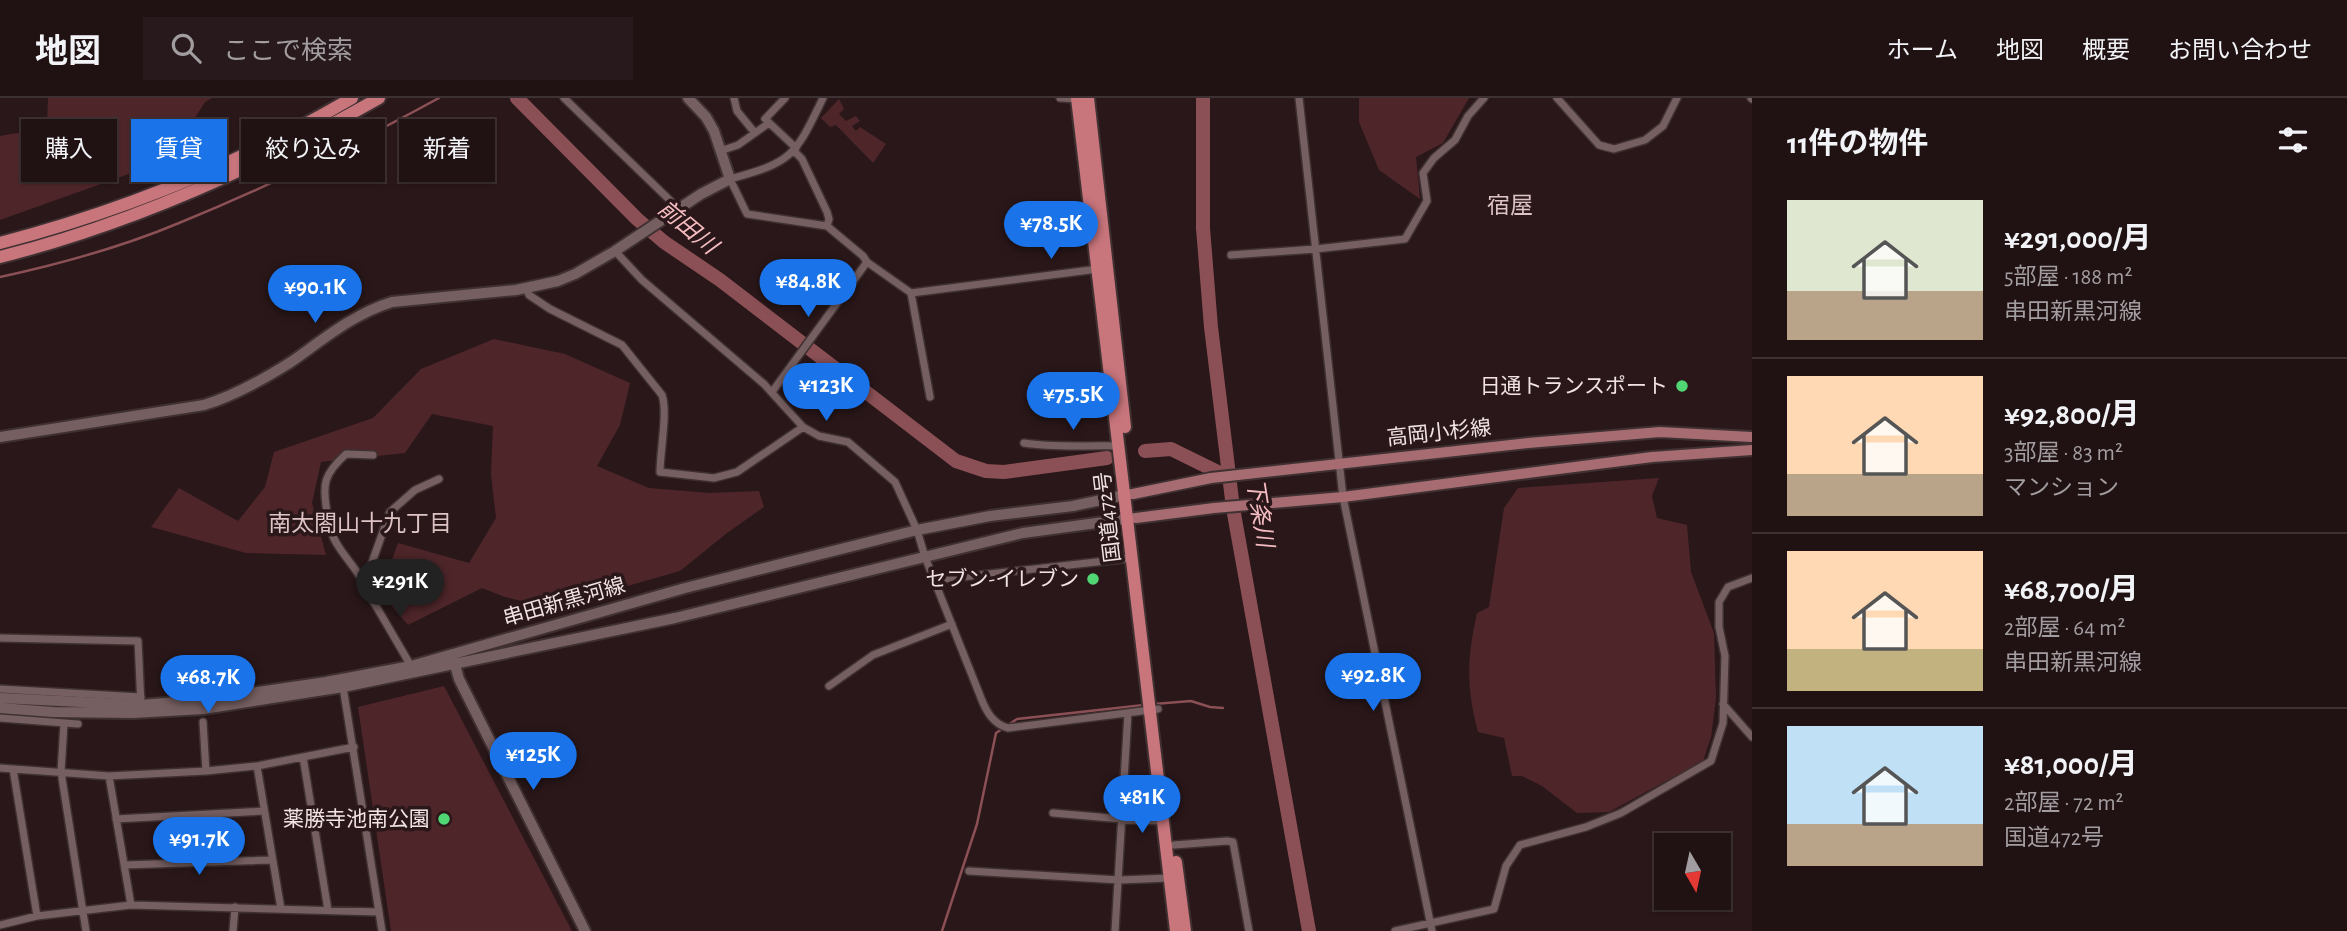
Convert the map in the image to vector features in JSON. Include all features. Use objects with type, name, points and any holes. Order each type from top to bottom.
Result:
[{"type":"highway","points":[[0,243],[94,215],[182,182],[264,145],[352,98]]},
{"type":"highway","points":[[0,257],[99,228],[191,192],[270,157],[379,98]]},
{"type":"highway","name":"国道472号","points":[[1082,98],[1098,269],[1119,446],[1129,495]]},
{"type":"highway","name":"国道472号","points":[[1082,98],[1154,710],[1176,931]]},
{"type":"highway","name":"国道472号","points":[[1132,518],[1132,558],[1185,931]]},
{"type":"main road","points":[[0,437],[204,405],[225,399],[288,363],[337,328],[375,307],[392,302],[527,288],[558,281],[615,251],[730,179],[706,117],[688,98]]},
{"type":"main road","name":"高岡小杉線","points":[[1129,495],[1211,478],[1528,443],[1660,432],[1752,437]]},
{"type":"main road","points":[[1132,518],[1343,497],[1653,457],[1752,450]]},
{"type":"main road","name":"串田新黒河線","points":[[0,708],[133,713],[203,709],[343,687],[453,659],[685,587],[918,530],[1129,495]]},
{"type":"main road","name":"串田新黒河線","points":[[0,698],[202,700],[271,690],[675,618],[1023,533],[1132,518]]},
{"type":"main road","points":[[453,659],[459,679],[585,931]]},
{"type":"street","points":[[564,98],[679,209]]},
{"type":"street","points":[[734,98],[737,111],[755,133]]},
{"type":"street","points":[[785,98],[765,119],[802,159],[827,212],[827,226]]},
{"type":"street","points":[[822,98],[807,132],[783,160],[767,169],[730,179],[747,214],[827,226],[867,262],[911,293],[1098,269]]},
{"type":"street","points":[[1060,98],[1082,98]]},
{"type":"street","points":[[1299,98],[1343,497],[1431,927]]},
{"type":"street","points":[[1231,255],[1405,239],[1427,201],[1423,173],[1434,158],[1455,140],[1468,116],[1483,98]]},
{"type":"street","points":[[1557,98],[1598,145],[1614,149],[1645,140],[1663,126],[1677,98]]},
{"type":"street","points":[[720,151],[738,145],[769,123]]},
{"type":"street","points":[[615,251],[642,280],[772,392],[803,427],[819,436],[848,442],[895,482],[918,530],[925,557],[986,711],[1002,727],[1154,710]]},
{"type":"street","points":[[772,392],[867,262]]},
{"type":"street","points":[[527,288],[529,295],[550,309],[622,345],[662,394],[664,402],[660,472],[714,478],[737,472],[803,427]]},
{"type":"street","points":[[911,293],[930,397]]},
{"type":"street","points":[[1024,443],[1048,447],[1119,446]]},
{"type":"street","points":[[373,455],[346,454],[333,466],[325,484],[324,495],[329,524],[335,542],[365,582],[369,594],[411,666]]},
{"type":"street","points":[[365,582],[390,512],[415,490],[439,479]]},
{"type":"street","points":[[935,580],[1132,558]]},
{"type":"street","points":[[1395,931],[1431,927],[1494,908],[1506,866],[1520,845],[1586,827],[1621,813],[1711,761],[1723,723],[1725,656],[1718,627],[1719,602],[1728,587],[1752,578]]},
{"type":"street","points":[[828,686],[873,656],[952,624]]},
{"type":"street","points":[[0,638],[138,641],[141,701],[0,689]]},
{"type":"street","points":[[343,687],[382,931]]},
{"type":"street","points":[[1723,704],[1752,737]]},
{"type":"street","points":[[1115,931],[1128,713]]},
{"type":"street","points":[[0,718],[78,724]]},
{"type":"street","points":[[203,722],[206,771]]},
{"type":"street","points":[[64,723],[61,772],[86,931]]},
{"type":"street","points":[[0,768],[109,776],[206,771],[257,766],[354,747]]},
{"type":"street","points":[[303,757],[328,910]]},
{"type":"street","points":[[257,766],[281,909]]},
{"type":"street","points":[[13,769],[37,916]]},
{"type":"street","points":[[109,776],[131,905]]},
{"type":"street","points":[[116,819],[264,811]]},
{"type":"street","points":[[1053,813],[1163,821]]},
{"type":"street","points":[[1174,845],[1233,842],[1249,931]]},
{"type":"street","points":[[125,865],[272,860]]},
{"type":"street","points":[[969,871],[1118,880],[1170,878]]},
{"type":"street","points":[[0,925],[37,916],[131,905],[379,912]]},
{"type":"street","points":[[233,931],[235,907]]},
{"type":"shaded area","points":[[48,98],[212,98],[205,102],[194,119],[131,119],[131,173],[117,178],[117,119],[47,119]]},
{"type":"shaded area","points":[[1359,98],[1469,98],[1443,143],[1416,157],[1420,199],[1379,170],[1359,122]]},
{"type":"shaded area","points":[[839,99],[844,109],[839,114],[846,121],[856,116],[860,121],[852,126],[856,131],[860,127],[886,144],[873,163],[836,125],[830,127],[821,118]]},
{"type":"shaded area","points":[[21,132],[21,182],[106,182],[0,220],[0,136]]},
{"type":"shaded area","points":[[494,339],[565,354],[630,383],[620,425],[597,466],[649,488],[709,493],[759,491],[764,507],[680,571],[550,608],[505,597],[482,588],[408,625],[380,593],[398,543],[469,563],[496,518],[491,474],[493,426],[432,414],[405,453],[321,462],[312,503],[326,555],[246,553],[151,527],[179,488],[238,521],[265,487],[274,452],[373,418],[421,369]]},
{"type":"shaded area","points":[[1659,478],[1652,496],[1657,518],[1687,525],[1691,572],[1714,633],[1716,698],[1711,737],[1703,761],[1609,812],[1577,813],[1542,786],[1522,776],[1512,776],[1504,738],[1478,732],[1471,701],[1469,672],[1477,613],[1489,607],[1504,508],[1518,488]]},
{"type":"shaded area","name":"薬勝寺池南公園","points":[[444,686],[572,931],[391,931],[358,707]]},
{"type":"waterway","points":[[0,277],[91,254],[179,223],[311,164],[439,98]]},
{"type":"waterway","name":"前田川","points":[[517,98],[637,219],[664,242],[720,280],[956,461],[986,471],[1004,472],[1107,458]]},
{"type":"waterway","name":"下条川","points":[[1203,98],[1203,228],[1211,327],[1233,508],[1309,931]]},
{"type":"waterway","name":"前田川","points":[[1145,451],[1171,449],[1230,478]]},
{"type":"waterway","points":[[1154,704],[1191,701],[1223,708]]},
{"type":"waterway","points":[[942,931],[977,824],[996,733],[1017,719],[1144,705]]},
{"type":"place","name":"日通トランスポート","points":[[1682,386]]},
{"type":"place","name":"セブン-イレブン","points":[[1093,579]]},
{"type":"place","name":"薬勝寺池南公園","points":[[444,819]]},
{"type":"district","name":"宿屋","points":[[1510,206]]},
{"type":"district","name":"南太閤山十九丁目","points":[[360,524]]}]
